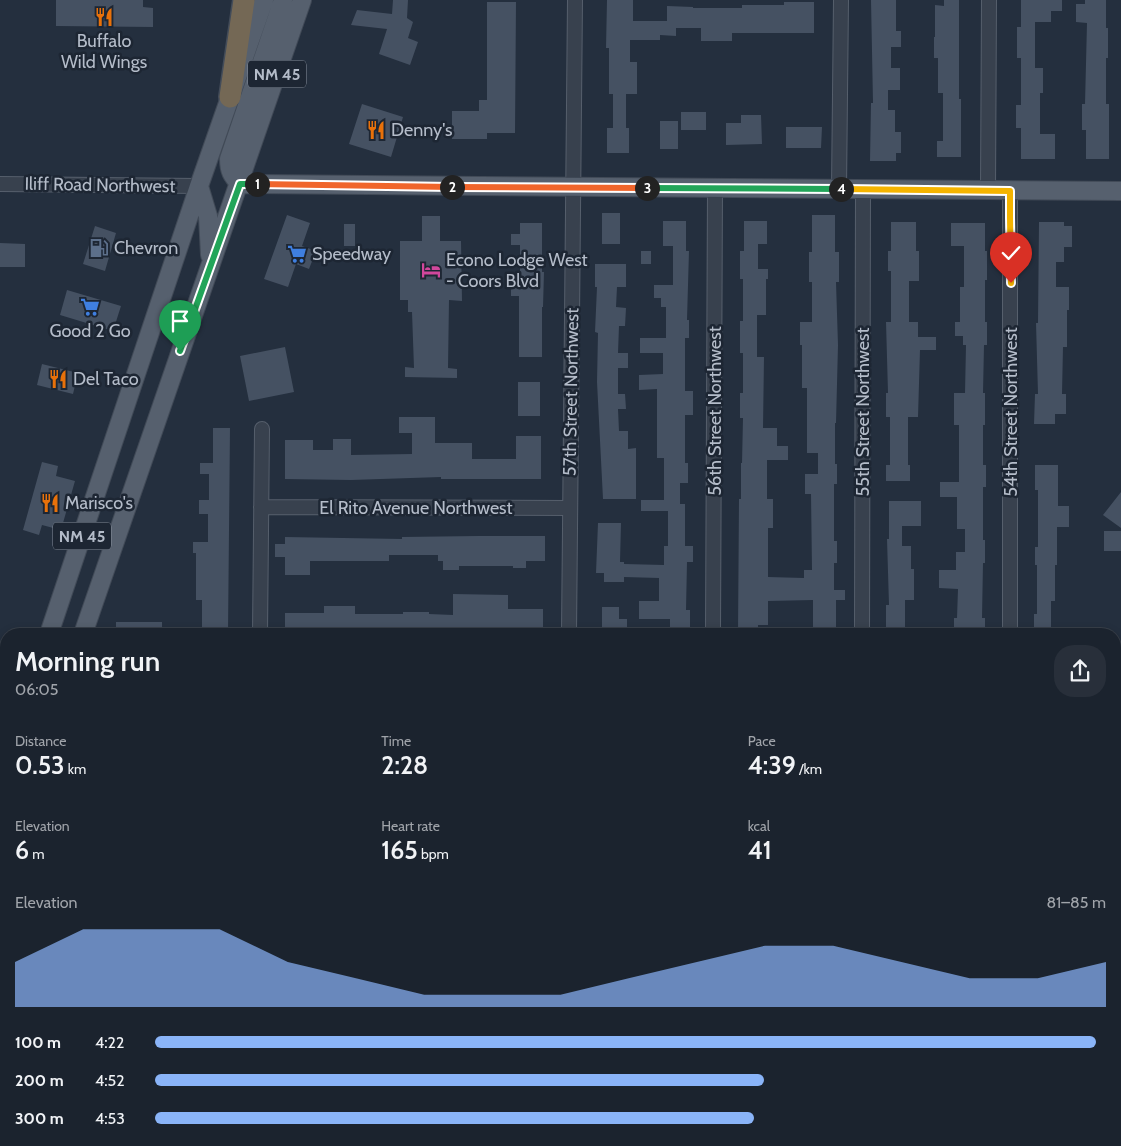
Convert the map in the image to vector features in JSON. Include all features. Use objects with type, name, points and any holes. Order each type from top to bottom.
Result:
[{"type":"highway","points":[[230,97],[244,0]]},
{"type":"main road","name":"NM 45","points":[[51,628],[199,186],[264,0]]},
{"type":"main road","points":[[283,0],[229,160],[231,175],[240,184],[1121,191]]},
{"type":"main road","name":"NM 45","points":[[85,628],[302,4]]},
{"type":"main road","points":[[199,186],[208,216],[211,262]]},
{"type":"street","name":"57th Street Northwest","points":[[569,628],[575,0]]},
{"type":"street","points":[[839,189],[840,0]]},
{"type":"street","points":[[988,191],[989,0]]},
{"type":"street","name":"Iliff Road Northwest","points":[[0,184],[199,186]]},
{"type":"street","name":"56th Street Northwest","points":[[713,628],[715,188]]},
{"type":"street","name":"55th Street Northwest","points":[[862,628],[863,190]]},
{"type":"street","name":"54th Street Northwest","points":[[1010,191],[1010,628]]},
{"type":"street","points":[[260,628],[262,429]]},
{"type":"street","name":"El Rito Avenue Northwest","points":[[261,507],[570,508]]},
{"type":"building","name":"Buffalo Wild Wings","points":[[56,0],[143,0],[143,7],[153,8],[153,27],[56,26]]},
{"type":"building","points":[[393,0],[408,0],[407,18],[413,22],[408,38],[418,42],[410,65],[379,54],[387,29],[351,25],[357,10],[392,14]]},
{"type":"building","points":[[607,0],[633,0],[633,21],[667,21],[667,6],[742,8],[742,5],[784,5],[784,2],[814,2],[814,33],[732,33],[732,41],[701,41],[701,28],[676,28],[676,36],[660,35],[660,40],[630,40],[630,62],[637,62],[637,94],[626,94],[626,128],[629,128],[629,153],[607,153],[607,128],[613,128],[613,94],[609,94],[609,48],[606,48]]},
{"type":"building","points":[[871,0],[896,0],[896,31],[901,31],[901,47],[891,47],[891,68],[900,68],[900,90],[888,90],[888,110],[895,110],[895,132],[901,132],[901,153],[896,153],[896,161],[870,161],[871,103],[873,103]]},
{"type":"building","points":[[944,0],[959,0],[961,157],[937,157],[937,141],[943,141],[943,93],[938,93],[938,58],[934,58],[935,5],[944,6]]},
{"type":"building","points":[[1021,0],[1062,0],[1062,11],[1051,11],[1051,22],[1035,22],[1035,68],[1043,68],[1043,93],[1040,93],[1040,134],[1055,134],[1055,159],[1021,159],[1021,128],[1016,128],[1016,105],[1021,105],[1021,58],[1017,58],[1017,27],[1021,27]]},
{"type":"building","points":[[1085,0],[1106,0],[1108,58],[1106,58],[1106,104],[1109,104],[1109,159],[1086,159],[1086,130],[1082,130],[1082,104],[1085,104],[1087,23],[1076,22],[1076,4],[1085,4]]},
{"type":"building","points":[[487,2],[516,2],[515,133],[487,133],[487,139],[452,139],[452,111],[479,111],[479,100],[487,100]]},
{"type":"building","name":"Denny's","points":[[362,104],[403,117],[391,157],[349,144]]},
{"type":"building","points":[[681,112],[706,112],[706,130],[681,130]]},
{"type":"building","points":[[741,115],[761,115],[762,144],[726,145],[726,123],[741,123]]},
{"type":"building","points":[[660,121],[678,121],[678,149],[660,149]]},
{"type":"building","points":[[786,127],[822,127],[821,148],[786,148]]},
{"type":"building","points":[[602,213],[620,213],[620,244],[602,244]]},
{"type":"building","points":[[287,215],[310,223],[302,246],[316,251],[309,269],[296,264],[288,287],[264,279]]},
{"type":"building","points":[[812,215],[835,215],[835,252],[839,252],[839,282],[836,282],[838,345],[835,464],[837,464],[837,484],[834,484],[834,541],[837,541],[837,563],[834,563],[834,590],[845,590],[845,600],[836,600],[836,628],[813,628],[813,600],[768,601],[768,625],[758,625],[758,628],[738,628],[739,499],[741,499],[743,418],[740,418],[740,393],[743,393],[743,353],[740,353],[740,321],[743,321],[743,279],[740,279],[740,251],[744,251],[744,221],[767,221],[767,244],[758,244],[758,269],[768,269],[768,279],[766,279],[766,315],[757,315],[757,357],[764,357],[763,428],[777,428],[777,446],[788,446],[788,460],[767,460],[767,499],[773,499],[773,528],[768,528],[768,577],[804,578],[804,570],[812,570],[811,494],[805,494],[805,474],[818,474],[818,453],[807,453],[807,388],[802,388],[800,322],[812,322],[812,282],[809,282],[809,252],[812,252]]},
{"type":"building","name":"Econo Lodge West - Coors Blvd","points":[[422,216],[440,216],[440,241],[461,241],[462,301],[449,300],[448,368],[457,369],[457,378],[405,377],[405,367],[414,368],[412,312],[408,312],[408,300],[400,300],[400,241],[422,241]]},
{"type":"building","points":[[663,221],[686,221],[686,251],[689,251],[687,320],[689,320],[689,338],[685,338],[685,391],[693,391],[693,415],[685,415],[685,463],[688,463],[688,483],[680,483],[680,504],[685,504],[685,546],[693,546],[693,562],[687,562],[686,610],[690,610],[690,628],[670,628],[670,619],[639,619],[639,601],[659,601],[659,578],[624,577],[624,582],[604,582],[604,573],[596,573],[598,523],[621,523],[620,562],[624,562],[624,564],[664,565],[664,546],[668,546],[668,511],[641,511],[641,500],[664,500],[664,458],[657,458],[657,389],[639,390],[639,375],[663,374],[663,353],[640,353],[640,338],[666,338],[666,307],[661,307],[661,298],[654,298],[654,285],[673,285],[673,246],[663,246]]},
{"type":"building","points":[[891,222],[916,222],[916,251],[919,251],[919,281],[909,281],[909,322],[918,322],[918,337],[936,337],[936,350],[920,350],[918,417],[908,417],[910,481],[886,481],[886,465],[890,465],[890,417],[886,417],[886,393],[888,393],[886,322],[891,322],[891,271],[888,271],[888,251],[891,251]]},
{"type":"building","points":[[1039,222],[1064,222],[1064,226],[1072,226],[1072,247],[1064,247],[1064,262],[1056,262],[1056,287],[1069,287],[1069,310],[1067,310],[1067,347],[1063,347],[1062,394],[1066,394],[1066,414],[1055,414],[1055,424],[1034,424],[1035,394],[1038,394],[1036,323],[1038,323]]},
{"type":"building","points":[[520,223],[542,223],[542,272],[544,272],[542,357],[519,357],[519,296],[511,296],[511,280],[520,280],[520,245],[511,245],[511,234],[520,234]]},
{"type":"building","points":[[951,223],[985,223],[987,280],[985,280],[985,322],[987,322],[987,345],[984,345],[983,393],[985,393],[985,425],[983,425],[983,465],[986,465],[986,487],[983,487],[985,563],[983,563],[982,618],[985,618],[985,628],[954,628],[954,618],[957,618],[958,589],[939,588],[939,570],[956,570],[956,552],[965,552],[965,529],[957,529],[957,497],[940,497],[940,482],[959,482],[959,425],[954,425],[954,393],[965,393],[966,345],[963,345],[963,336],[955,336],[955,322],[960,322],[960,287],[964,287],[964,246],[951,246]]},
{"type":"building","points":[[344,224],[355,224],[355,246],[344,246]]},
{"type":"building","points":[[95,226],[116,233],[105,271],[83,264]]},
{"type":"building","points":[[0,243],[25,244],[25,267],[0,267]]},
{"type":"building","points":[[641,251],[651,251],[651,264],[641,264]]},
{"type":"building","points":[[595,264],[626,264],[626,287],[617,287],[616,307],[626,308],[625,326],[619,326],[618,353],[628,353],[628,368],[618,368],[618,394],[625,394],[626,409],[618,409],[619,431],[628,431],[628,449],[636,448],[636,499],[603,499],[597,382],[598,333],[595,332],[597,287],[595,287]]},
{"type":"building","points":[[67,290],[121,306],[113,331],[60,315]]},
{"type":"building","points":[[285,347],[294,392],[249,401],[240,356]]},
{"type":"building","name":"Del Taco","points":[[42,364],[78,373],[73,394],[37,385]]},
{"type":"building","points":[[518,382],[540,382],[540,416],[518,416]]},
{"type":"building","points":[[399,417],[435,417],[435,443],[472,443],[472,459],[516,459],[516,436],[541,436],[541,479],[441,479],[441,477],[351,480],[285,479],[285,440],[313,440],[313,450],[333,450],[333,439],[351,439],[351,455],[412,454],[412,433],[399,433]]},
{"type":"building","points":[[213,428],[230,428],[228,628],[202,628],[202,600],[196,600],[196,553],[193,553],[193,542],[208,542],[208,514],[199,514],[199,500],[209,500],[209,474],[200,474],[200,463],[213,463]]},
{"type":"building","name":"Marisco's","points":[[42,462],[58,466],[56,476],[75,481],[61,530],[42,525],[39,535],[23,530]]},
{"type":"building","points":[[1035,465],[1058,465],[1058,506],[1069,506],[1069,527],[1057,527],[1055,601],[1051,601],[1051,628],[1034,628],[1034,614],[1037,614],[1035,547],[1038,547],[1038,490],[1035,490]]},
{"type":"building","points":[[1121,492],[1121,528],[1103,515]]},
{"type":"building","points":[[889,501],[921,501],[921,526],[902,526],[902,546],[911,546],[911,569],[914,569],[914,600],[905,600],[905,628],[886,628],[886,605],[889,605],[887,539],[889,539]]},
{"type":"building","points":[[1104,531],[1121,531],[1121,551],[1104,551]]},
{"type":"building","points":[[545,536],[545,561],[526,561],[526,568],[513,568],[513,566],[459,566],[459,570],[443,570],[443,561],[438,561],[438,555],[389,555],[389,561],[310,561],[310,575],[285,575],[285,557],[275,557],[275,544],[285,544],[285,537],[402,539],[402,537]]},
{"type":"building","points":[[453,594],[508,595],[508,609],[543,609],[543,628],[285,628],[285,613],[324,613],[324,606],[355,606],[355,614],[429,612],[429,614],[453,615]]},
{"type":"building","points":[[602,607],[619,607],[619,619],[627,619],[627,628],[602,628]]},
{"type":"building","points":[[116,622],[162,622],[162,628],[116,628]]},
{"type":"place","name":"Buffalo Wild Wings","points":[[104,17]]},
{"type":"place","name":"Denny's","points":[[376,130]]},
{"type":"place","name":"Chevron","points":[[99,248]]},
{"type":"place","name":"Speedway","points":[[297,254]]},
{"type":"place","name":"Econo Lodge West - Coors Blvd","points":[[431,270]]},
{"type":"place","name":"Good 2 Go","points":[[90,307]]},
{"type":"place","name":"Del Taco","points":[[58,379]]},
{"type":"place","name":"Marisco's","points":[[50,503]]},
{"type":"route","points":[[180,351],[240,184],[1010,191],[1011,283]]}]
